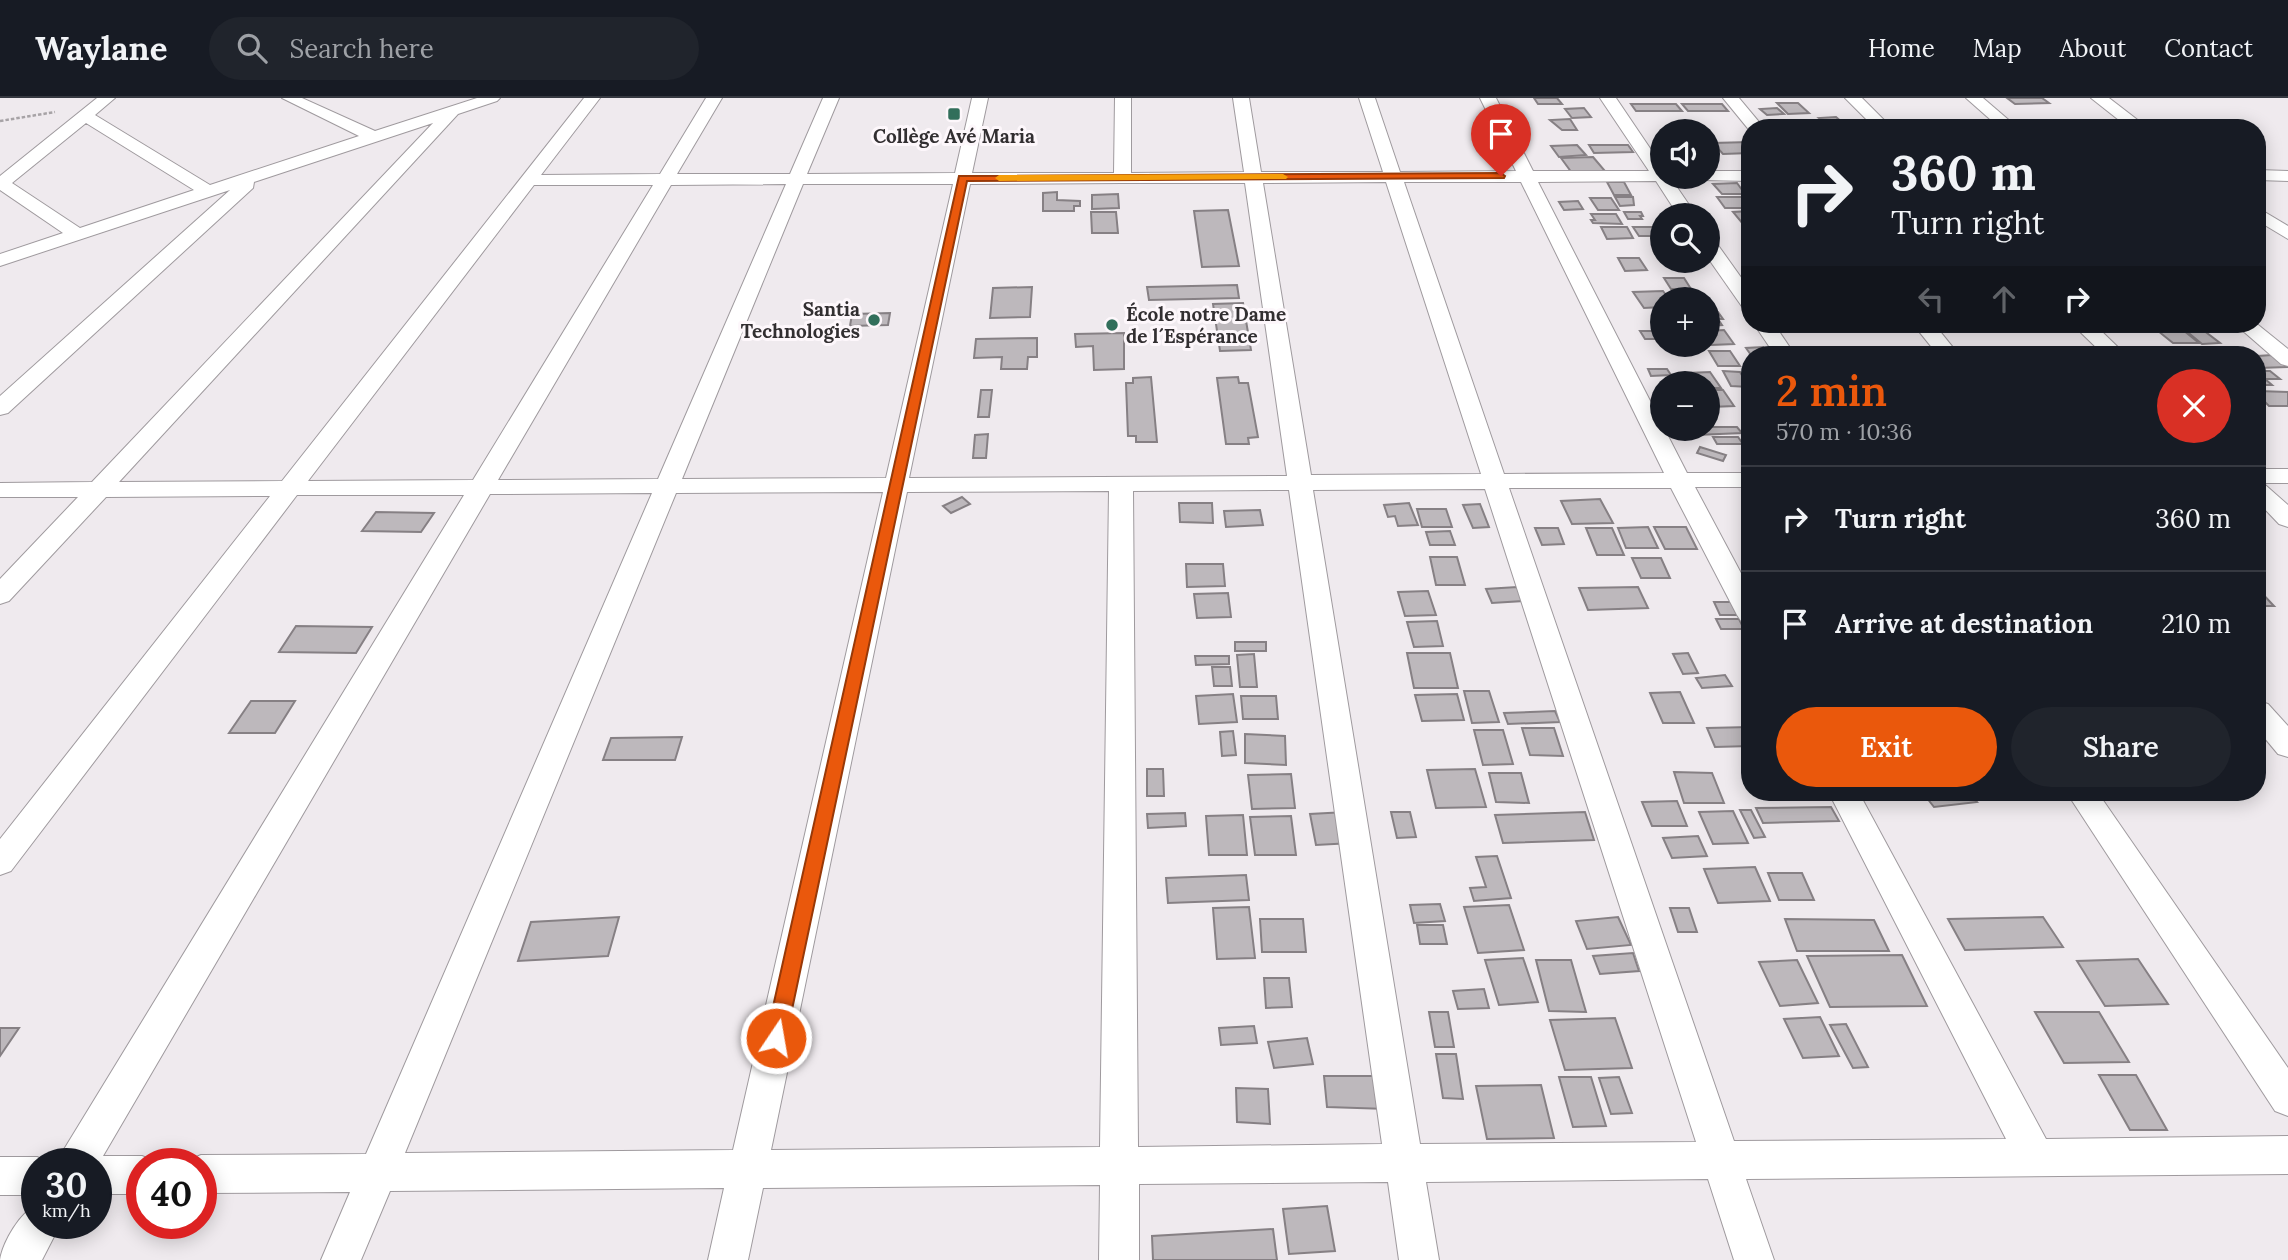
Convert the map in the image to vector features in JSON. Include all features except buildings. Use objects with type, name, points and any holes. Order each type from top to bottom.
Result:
[{"type":"street","points":[[290,98],[374,137]]},
{"type":"street","points":[[0,862],[592,98]]},
{"type":"street","points":[[87,1148],[714,98]]},
{"type":"street","points":[[341,1260],[831,98]]},
{"type":"street","points":[[728,1260],[980,98]]},
{"type":"street","points":[[1122,178],[1124,98]]},
{"type":"street","points":[[1241,98],[1419,1260]]},
{"type":"street","points":[[1367,98],[1754,1260]]},
{"type":"street","points":[[1488,98],[1741,598]]},
{"type":"street","points":[[1608,98],[1650,159]]},
{"type":"street","points":[[1731,98],[1748,119]]},
{"type":"street","points":[[1853,98],[1875,119]]},
{"type":"street","points":[[1974,98],[1999,119]]},
{"type":"street","points":[[2099,98],[2128,119]]},
{"type":"street","points":[[78,235],[1,183],[106,99]]},
{"type":"street","points":[[5,261],[472,103]]},
{"type":"street","points":[[0,595],[472,103]]},
{"type":"street","points":[[84,115],[209,192]]},
{"type":"street","points":[[2266,175],[2288,176]]},
{"type":"street","points":[[528,180],[1650,176]]},
{"type":"street","points":[[1720,176],[1741,176]]},
{"type":"street","points":[[0,408],[254,178]]},
{"type":"street","points":[[2266,219],[2288,234]]},
{"type":"street","points":[[1720,262],[1741,291]]},
{"type":"street","points":[[2092,333],[2106,346]]},
{"type":"street","points":[[2256,333],[2288,360]]},
{"type":"street","points":[[2266,476],[2288,475]]},
{"type":"street","points":[[0,490],[1741,480]]},
{"type":"street","points":[[1119,1260],[1121,483]]},
{"type":"street","points":[[2266,497],[2288,519]]},
{"type":"street","points":[[2266,720],[2288,746]]},
{"type":"street","points":[[1848,801],[2036,1158]]},
{"type":"street","points":[[2087,801],[2288,1099]]},
{"type":"street","points":[[217,1174],[2288,1156]]},
{"type":"street","points":[[0,1176],[21,1176]]},
{"type":"street","points":[[19,1260],[31,1239]]},
{"type":"path","points":[[0,121],[106,99]]},
{"type":"slow traffic","points":[[999,178],[1283,177]]},
{"type":"place","name":"Collège Avé Maria","points":[[954,114]]},
{"type":"place","name":"Santia Technologies","points":[[874,320]]},
{"type":"place","name":"École notre Dame de l´Espérance","points":[[1112,325]]},
{"type":"route","points":[[776,1038],[962,178],[1501,176]]}]
